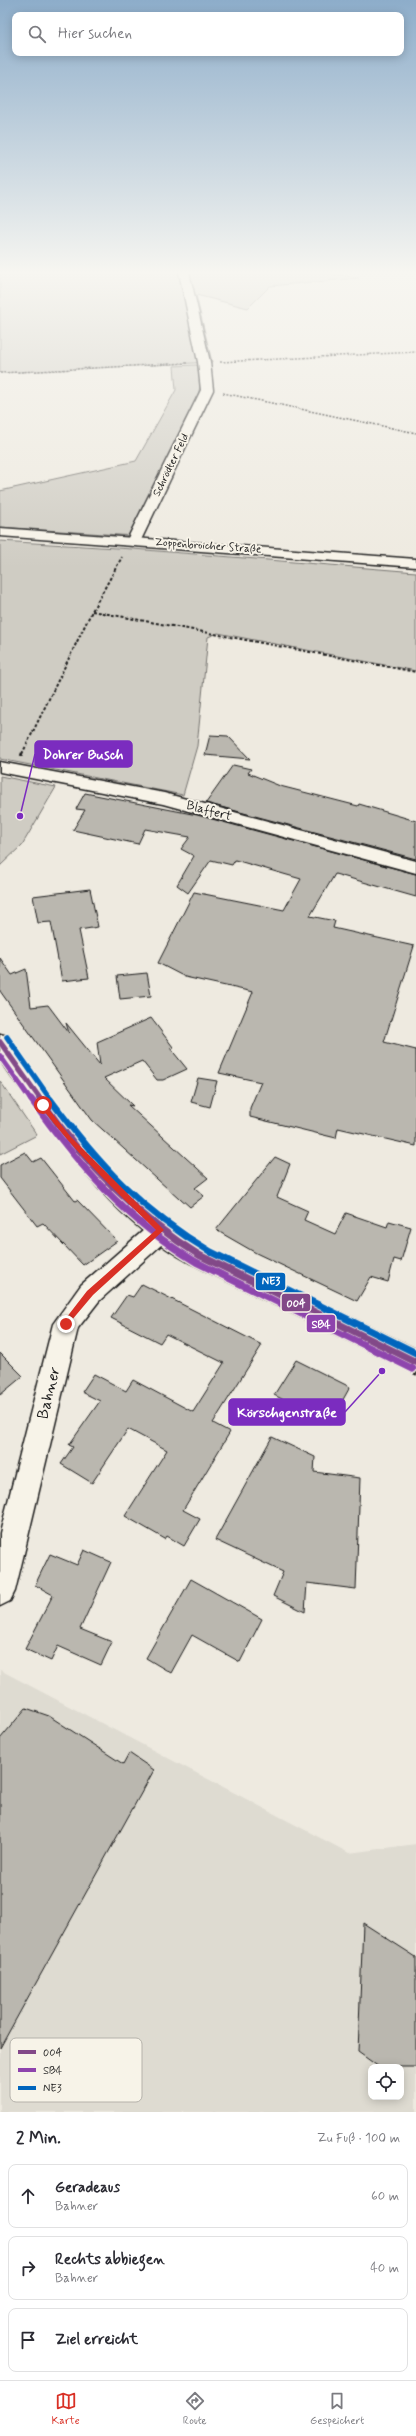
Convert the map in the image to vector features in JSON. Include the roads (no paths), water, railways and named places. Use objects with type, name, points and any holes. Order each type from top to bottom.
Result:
[{"type":"street","name":"Schrödter Feld","points":[[134,540],[207,390],[205,371]]},
{"type":"street","name":"Zoppenbroicher Straße","points":[[0,532],[134,540],[416,563]]},
{"type":"street","name":"Blaffert","points":[[7,768],[164,799],[416,867]]},
{"type":"street","points":[[0,1042],[69,1138],[117,1189],[161,1230],[177,1242],[269,1291],[416,1362]]},
{"type":"street","name":"Bahner","points":[[0,1591],[66,1324],[90,1293],[161,1230]]},
{"type":"place","name":"Dohrer Busch","points":[[20,816]]},
{"type":"place","name":"Körschgenstraße","points":[[382,1371]]}]
